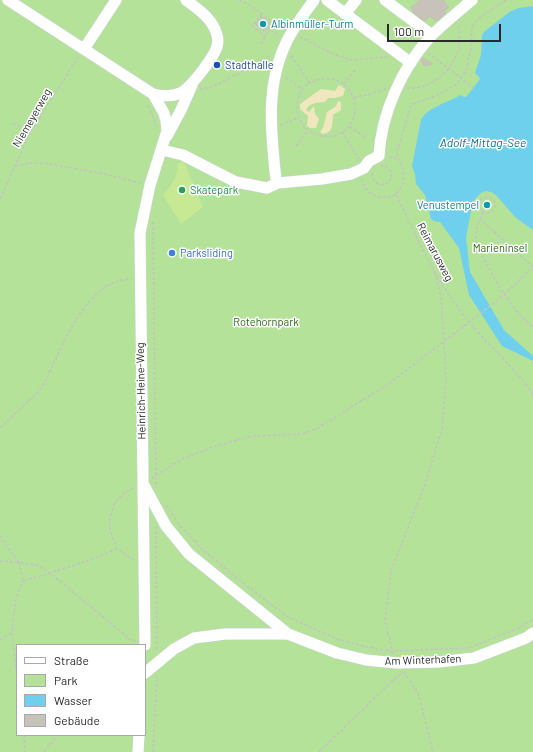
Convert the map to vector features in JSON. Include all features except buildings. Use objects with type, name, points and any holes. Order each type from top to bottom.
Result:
[{"type":"street","points":[[8,0],[153,94],[161,96],[171,96],[196,87],[216,49],[216,33],[205,15],[186,0]]},
{"type":"street","points":[[84,49],[116,0]]},
{"type":"street","points":[[278,183],[276,180],[271,129],[271,106],[274,82],[288,40],[314,0]]},
{"type":"street","points":[[327,0],[410,63]]},
{"type":"street","points":[[346,14],[356,0]]},
{"type":"street","points":[[385,0],[432,36]]},
{"type":"street","points":[[161,142],[236,182],[267,188],[278,183],[337,177],[368,170],[369,161],[379,156],[380,145],[388,113],[399,85],[410,63],[432,36],[472,0]]},
{"type":"street","name":"Heinrich-Heine-Weg","points":[[161,142],[196,87]]},
{"type":"street","name":"Heinrich-Heine-Weg","points":[[145,643],[140,233],[161,142],[167,131],[166,121],[162,109],[153,94]]},
{"type":"street","name":"Am Winterhafen","points":[[143,483],[166,526],[189,554],[288,634],[336,653],[400,667],[474,658],[526,638],[533,633]]},
{"type":"street","name":"Am Winterhafen","points":[[146,672],[174,649],[194,638],[225,634],[288,634]]},
{"type":"street","points":[[138,752],[139,736]]},
{"type":"path","points":[[239,0],[248,4],[274,23],[261,44]]},
{"type":"path","points":[[368,170],[362,173],[362,182],[369,192],[382,197],[391,197],[400,190],[404,178],[398,150],[411,106],[415,103],[436,96],[456,85],[466,70],[474,24],[483,15],[506,0]]},
{"type":"path","points":[[262,14],[252,26],[265,36]]},
{"type":"path","points":[[354,98],[399,85],[413,89],[424,87],[438,79],[448,69],[456,57],[459,46],[459,33],[455,15]]},
{"type":"path","points":[[267,27],[288,40],[351,60],[401,56]]},
{"type":"path","points":[[196,87],[211,87],[252,67],[288,40]]},
{"type":"path","points":[[288,40],[310,83]]},
{"type":"path","points":[[421,48],[473,87]]},
{"type":"path","name":"Niemeyerweg","points":[[0,199],[31,131],[84,49]]},
{"type":"path","points":[[344,84],[355,70]]},
{"type":"path","points":[[286,77],[303,89]]},
{"type":"path","points":[[327,78],[344,84],[354,98],[356,108],[354,117],[349,125],[342,132],[334,135],[317,135],[308,130],[299,118],[297,109],[298,99],[303,89],[318,79],[327,78]]},
{"type":"path","points":[[148,106],[154,118],[161,142]]},
{"type":"path","points":[[271,129],[299,118]]},
{"type":"path","points":[[13,123],[31,131]]},
{"type":"path","points":[[349,125],[364,137]]},
{"type":"path","points":[[296,146],[308,130]]},
{"type":"path","points":[[342,132],[368,170],[373,180],[378,184],[383,185],[389,182],[391,177],[390,171],[387,167],[380,166]]},
{"type":"path","points":[[391,157],[399,159]]},
{"type":"path","points":[[15,166],[32,163],[50,164],[101,173],[144,183]]},
{"type":"path","name":"Reimarusweg","points":[[396,194],[428,260],[455,304],[469,322],[533,394]]},
{"type":"path","points":[[486,198],[491,198],[495,203],[494,209],[490,212],[483,212],[480,208],[481,201],[486,198]]},
{"type":"path","points":[[483,212],[476,228],[476,244],[505,295],[522,318],[533,327]]},
{"type":"path","points":[[143,563],[117,549],[110,530],[110,517],[114,504],[124,493],[182,459],[215,446],[252,436],[301,434],[316,429],[387,385],[494,304],[533,267],[480,219]]},
{"type":"path","points":[[434,752],[418,693],[400,667],[391,650],[385,621],[391,571],[426,481],[442,429],[446,379],[441,296],[435,273]]},
{"type":"path","points":[[0,428],[43,386],[74,321],[93,297],[108,285],[126,279],[140,280]]},
{"type":"path","points":[[165,503],[178,523],[200,547],[239,580],[288,617],[339,640],[367,647],[391,650],[468,648],[519,628],[533,619]]},
{"type":"path","points":[[0,536],[19,562],[23,581],[16,599],[12,632],[16,667]]},
{"type":"path","points":[[23,581],[90,560],[117,549]]},
{"type":"path","points":[[0,561],[19,562],[36,566],[50,573],[132,641],[145,643]]},
{"type":"path","points":[[0,640],[12,632]]},
{"type":"path","points":[[319,752],[390,683],[400,667]]},
{"type":"path","points":[[24,736],[25,752]]},
{"type":"path","points":[[44,752],[57,736]]},
{"type":"green space","name":"Rotehornpark","points":[[0,0],[533,0],[533,752],[0,752]]},
{"type":"green space","name":"Skatepark","points":[[184,162],[203,207],[181,224],[163,195],[174,181],[178,163]]},
{"type":"sand","points":[[339,85],[345,89],[343,96],[328,98],[325,102],[314,103],[308,107],[306,110],[309,112],[314,106],[315,114],[319,119],[316,128],[310,128],[307,126],[308,116],[300,109],[300,104],[321,89],[335,91]]},
{"type":"sand","points":[[338,101],[341,102],[341,110],[333,115],[331,129],[327,133],[323,134],[320,132],[323,128],[327,112],[336,106]]},
{"type":"water","name":"Adolf-Mittag-See","points":[[533,6],[533,230],[515,217],[496,195],[485,191],[475,199],[472,206],[466,238],[470,272],[504,330],[533,356],[533,361],[502,346],[469,295],[459,248],[440,222],[431,219],[425,195],[416,184],[412,166],[421,120],[424,116],[433,108],[460,95],[464,97],[467,96],[480,79],[475,73],[481,55],[482,35],[485,31],[511,11]]},
{"type":"place","name":"Albinmüller-Turm","points":[[263,24]]},
{"type":"place","name":"Stadthalle","points":[[217,65]]},
{"type":"place","name":"Skatepark","points":[[182,190]]},
{"type":"place","name":"Venustempel","points":[[487,205]]},
{"type":"place","name":"Parksliding","points":[[172,253]]},
{"type":"park label","name":"Marieninsel","points":[[500,248]]}]
